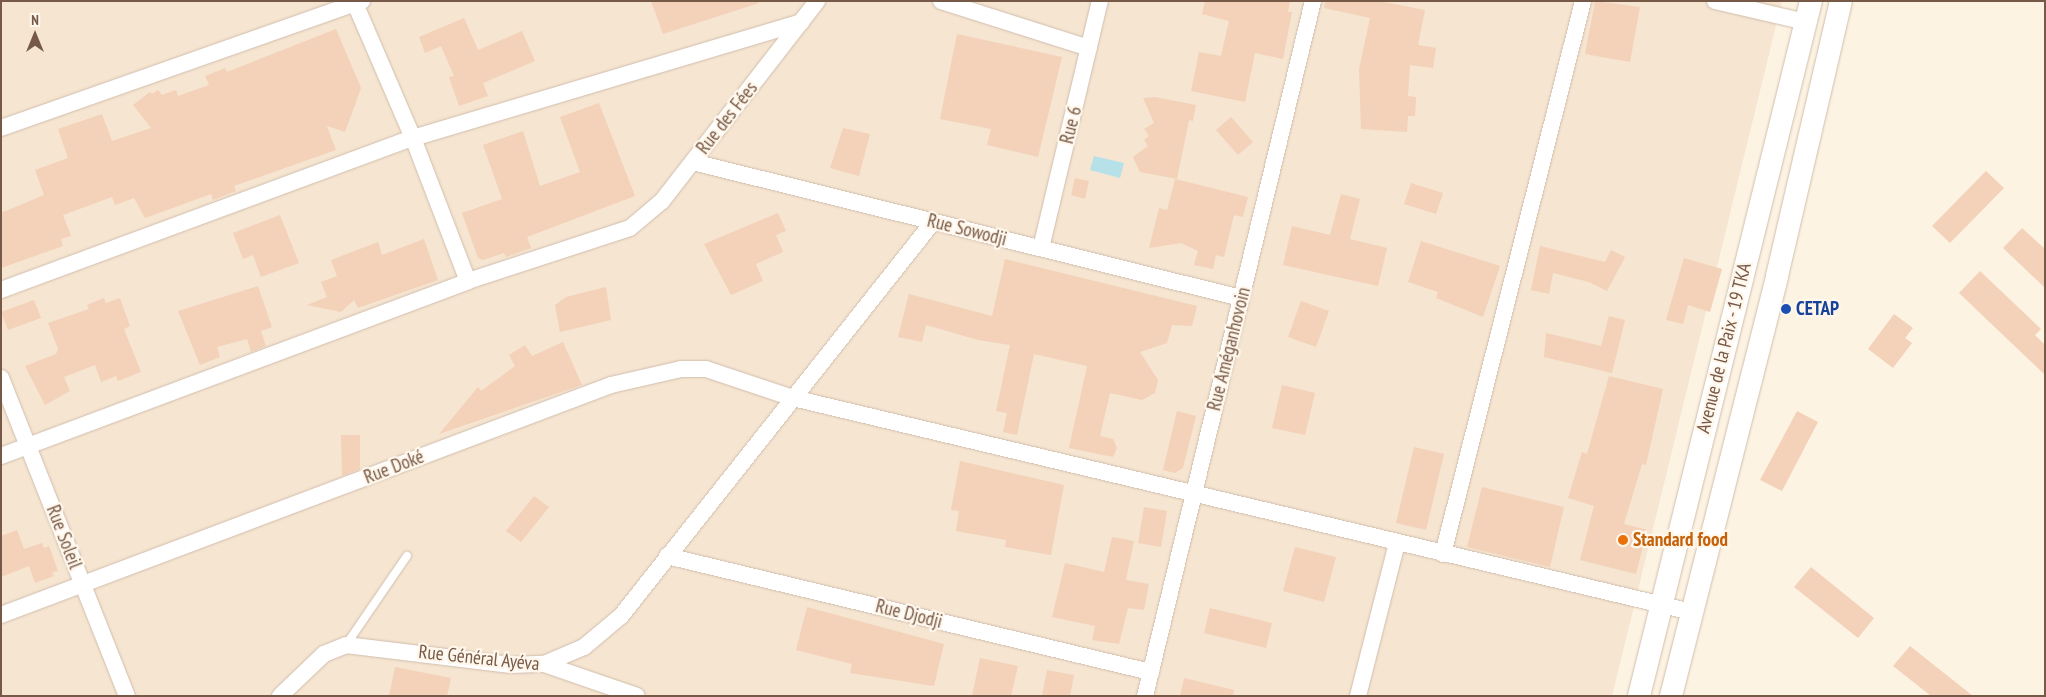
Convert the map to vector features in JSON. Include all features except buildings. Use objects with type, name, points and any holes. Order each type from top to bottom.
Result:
[{"type":"main road","name":"Avenue de la Paix - 19 TKA","points":[[1671,696],[1807,152],[1841,1]]},
{"type":"main road","name":"Avenue de la Paix - 19 TKA","points":[[1639,696],[1660,605],[1809,11]]},
{"type":"main road","points":[[1775,144],[1807,152]]},
{"type":"street","name":"Rue des Fées","points":[[468,281],[630,228],[662,201],[817,1]]},
{"type":"street","points":[[941,1],[1089,48]]},
{"type":"street","name":"Rue 6","points":[[1041,248],[1100,1]]},
{"type":"street","name":"Rue Améganhovoin","points":[[1145,696],[1313,1]]},
{"type":"street","points":[[1444,554],[1583,1]]},
{"type":"street","points":[[1715,1],[1809,11]]},
{"type":"street","points":[[1,128],[357,2],[413,138],[468,281],[1,456]]},
{"type":"street","points":[[1,290],[413,138],[801,22]]},
{"type":"street","name":"Rue Sowodji","points":[[693,162],[1241,298]]},
{"type":"street","points":[[544,664],[584,646],[621,616],[933,222]]},
{"type":"street","name":"Rue Doké","points":[[1,614],[84,586],[645,374],[706,369],[792,398],[1194,496],[1692,612]]},
{"type":"street","name":"Rue Soleil","points":[[1,378],[127,696]]},
{"type":"street","points":[[1358,696],[1397,542]]},
{"type":"street","name":"Rue Djodji","points":[[667,556],[1151,672]]},
{"type":"street","points":[[264,696],[283,692],[324,654],[346,645]]},
{"type":"street","name":"Rue Général Ayéva","points":[[346,645],[511,665],[544,664],[637,696]]},
{"type":"lane","points":[[346,645],[407,556]]},
{"type":"shaded area","points":[[1,1],[1782,1],[1612,696],[1,696]]},
{"type":"water","points":[[1094,156],[1124,163],[1120,178],[1090,170]]},
{"type":"place","name":"CETAP","points":[[1786,309]]},
{"type":"place","name":"Standard food","points":[[1623,540]]}]
